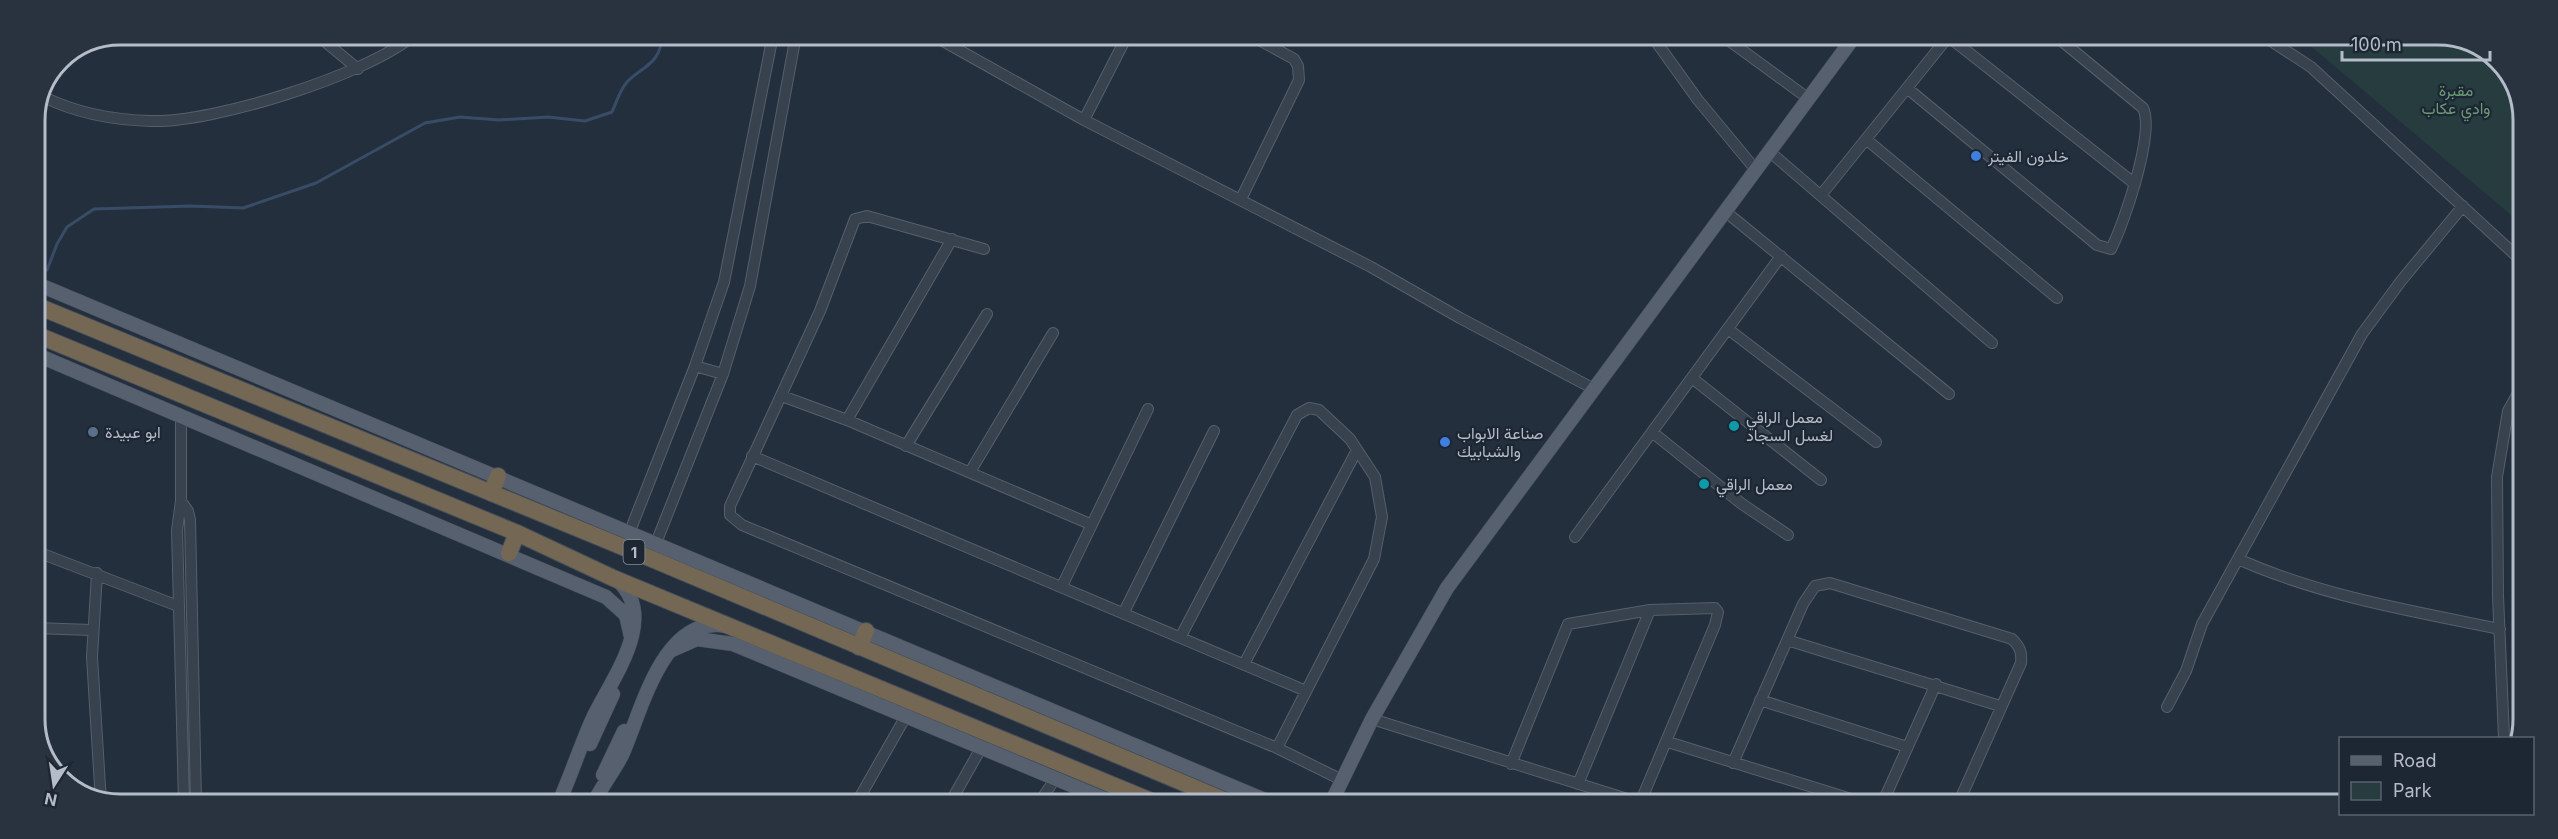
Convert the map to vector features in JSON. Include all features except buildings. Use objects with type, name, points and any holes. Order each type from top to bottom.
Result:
[{"type":"highway","name":"1","points":[[45,310],[491,493],[1210,794]]},
{"type":"highway","name":"1","points":[[45,338],[518,533],[614,578],[732,627],[836,679],[1133,794]]},
{"type":"highway","points":[[491,493],[498,476]]},
{"type":"highway","points":[[509,553],[518,533]]},
{"type":"highway","points":[[859,647],[866,631]]},
{"type":"main road","points":[[1335,794],[1372,719],[1447,588],[1848,45]]},
{"type":"main road","points":[[45,288],[630,531],[1251,794]]},
{"type":"main road","points":[[45,358],[509,553],[615,603],[626,615],[631,637]]},
{"type":"main road","points":[[563,794],[591,723],[620,668],[631,637],[634,622],[632,603],[625,588],[614,578]]},
{"type":"main road","points":[[598,794],[622,755],[636,714],[654,675],[672,650],[697,629],[714,625],[732,627]]},
{"type":"main road","points":[[672,650],[698,639],[722,642],[836,679],[906,716],[1092,794]]},
{"type":"street","points":[[329,45],[358,69]]},
{"type":"street","points":[[48,98],[103,116],[152,121],[185,119],[268,98],[358,69],[402,45]]},
{"type":"street","points":[[630,531],[695,366],[730,257],[771,45]]},
{"type":"street","points":[[657,543],[723,374],[756,264],[794,45]]},
{"type":"street","points":[[950,45],[1084,120],[1371,267],[1460,318],[1594,389]]},
{"type":"street","points":[[1084,120],[1123,45]]},
{"type":"street","points":[[1241,200],[1299,80],[1298,66],[1294,59],[1268,45]]},
{"type":"street","points":[[1658,45],[1698,100],[1756,170]]},
{"type":"street","points":[[1735,45],[1809,99]]},
{"type":"street","points":[[1821,195],[1942,45]]},
{"type":"street","points":[[1959,45],[2134,184]]},
{"type":"street","points":[[1906,88],[2097,245],[2111,249],[2121,230],[2148,119],[2143,108],[2067,45]]},
{"type":"street","points":[[2277,45],[2311,68],[2513,253]]},
{"type":"street","points":[[1867,140],[2057,298]]},
{"type":"street","points":[[1770,152],[1992,343]]},
{"type":"street","points":[[2167,707],[2186,671],[2202,624],[2362,334],[2401,281],[2463,206]]},
{"type":"street","points":[[1726,212],[1949,394]]},
{"type":"street","points":[[984,249],[867,216],[855,219],[820,311],[752,456],[730,506],[730,515],[742,525],[1277,748],[1342,780]]},
{"type":"street","points":[[847,420],[952,239]]},
{"type":"street","points":[[1575,537],[1781,256]]},
{"type":"street","points":[[906,446],[987,314]]},
{"type":"street","points":[[1728,329],[1876,442]]},
{"type":"street","points":[[970,472],[1053,333]]},
{"type":"street","points":[[695,366],[723,374]]},
{"type":"street","points":[[1692,378],[1821,480]]},
{"type":"street","points":[[782,396],[847,420],[1090,524]]},
{"type":"street","points":[[2504,737],[2499,629],[2497,477],[2508,411],[2513,402]]},
{"type":"street","points":[[1181,636],[1297,415],[1309,408],[1319,410],[1350,439],[1375,477],[1380,495],[1382,517],[1374,559],[1277,748]]},
{"type":"street","points":[[1062,586],[1090,524],[1148,409]]},
{"type":"street","points":[[181,416],[181,501],[177,530],[184,794]]},
{"type":"street","points":[[1124,612],[1214,431]]},
{"type":"street","points":[[1652,432],[1742,504],[1788,535]]},
{"type":"street","points":[[1244,664],[1357,450]]},
{"type":"street","points":[[752,456],[1181,636],[1306,692]]},
{"type":"street","points":[[181,501],[188,511],[190,520],[195,794]]},
{"type":"street","points":[[45,554],[178,606]]},
{"type":"street","points":[[2238,559],[2273,574],[2314,587],[2386,606],[2499,629]]},
{"type":"street","points":[[97,573],[91,630],[98,790]]},
{"type":"street","points":[[1733,763],[1803,604],[1815,586],[1830,583],[2012,639],[2022,652],[2021,663],[1962,794]]},
{"type":"street","points":[[1511,764],[1568,624],[1650,610],[1715,608],[1718,612],[1668,742],[1644,794]]},
{"type":"street","points":[[1578,784],[1650,610]]},
{"type":"street","points":[[45,628],[91,630]]},
{"type":"street","points":[[1787,640],[1936,684],[2000,706]]},
{"type":"street","points":[[1886,794],[1936,684]]},
{"type":"street","points":[[1760,700],[1907,747]]},
{"type":"street","points":[[862,794],[906,716]]},
{"type":"street","points":[[1372,719],[1611,794]]},
{"type":"street","points":[[1668,742],[1834,794]]},
{"type":"street","points":[[955,794],[981,748]]},
{"type":"street","points":[[1045,794],[1055,779]]},
{"type":"green space","name":"مقبرة وادي عكاب","points":[[2309,45],[2438,45],[2467,51],[2480,58],[2498,74],[2512,105],[2513,217]]},
{"type":"waterway","points":[[47,270],[57,244],[67,227],[94,209],[191,206],[243,208],[316,183],[425,123],[460,117],[499,120],[548,117],[585,121],[612,112],[627,82],[650,64],[661,45]]},
{"type":"place","name":"خلدون الفيتر","points":[[1976,156]]},
{"type":"place","name":"معمل الراقي لغسل السجاد","points":[[1734,426]]},
{"type":"place","name":"ابو عبيدة","points":[[93,432]]},
{"type":"place","name":"صناعة الابواب والشبابيك","points":[[1445,442]]},
{"type":"place","name":"معمل الراقي","points":[[1704,484]]}]
